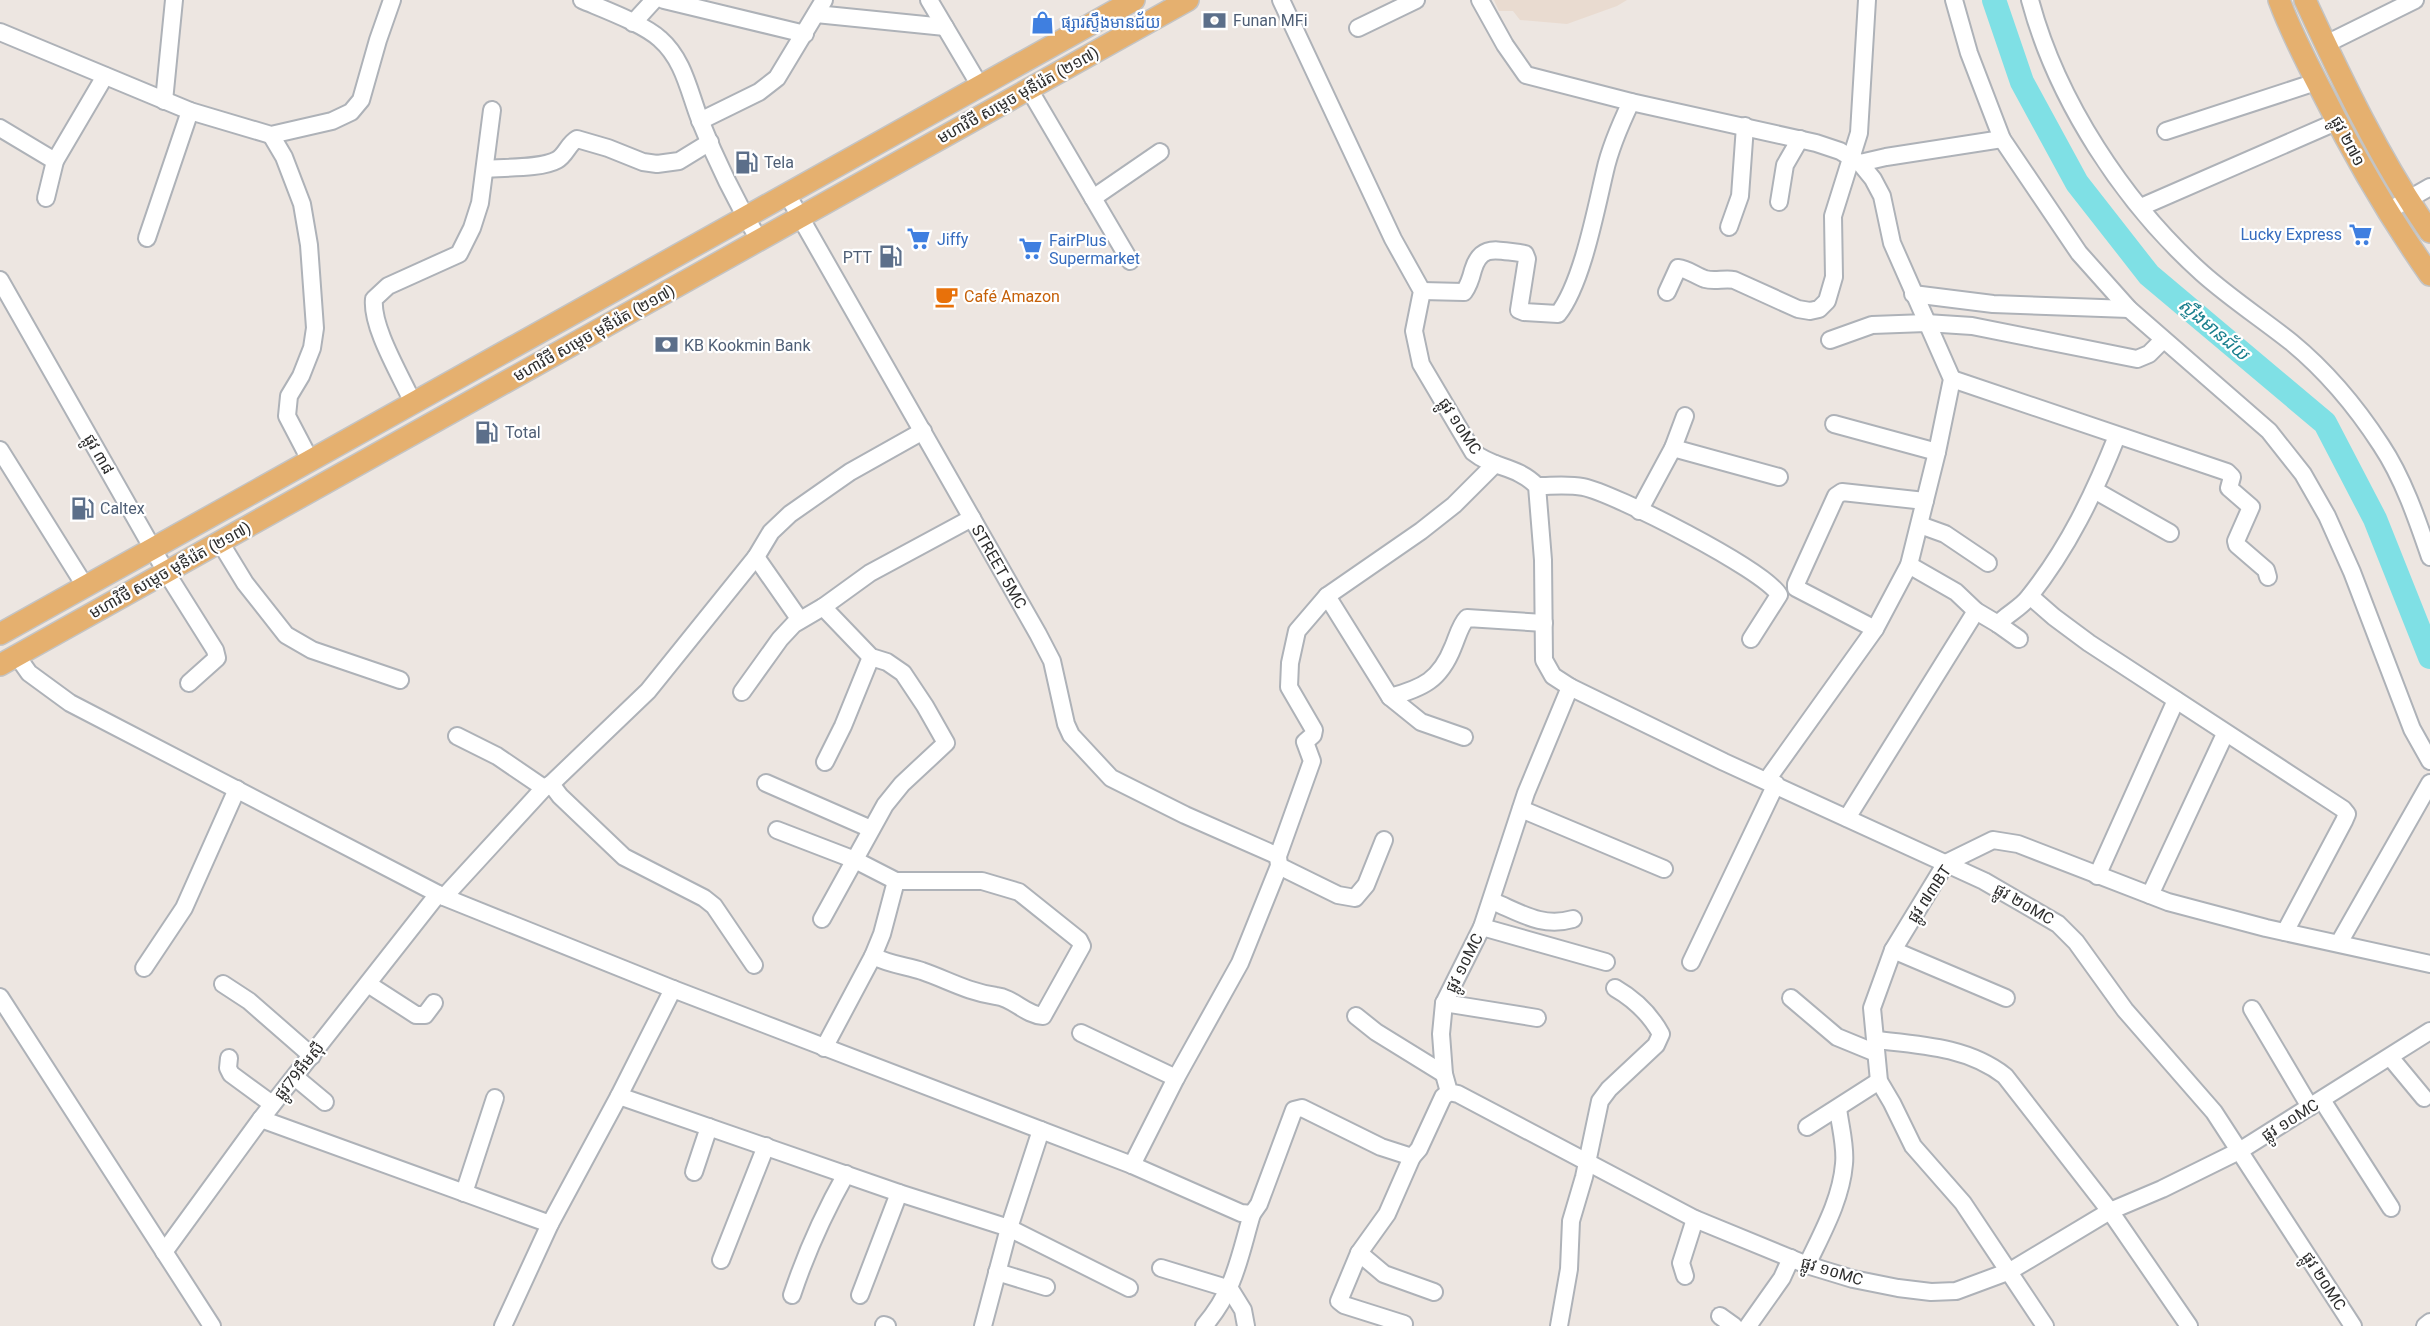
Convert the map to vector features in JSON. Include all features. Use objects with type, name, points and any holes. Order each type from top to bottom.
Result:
[{"type":"main road","name":"មហាវិថី សម្តេច មុនីរ៉េត (២១៧)","points":[[0,634],[1134,0]]},
{"type":"main road","name":"មហាវិថី សម្តេច មុនីរ៉េត (២១៧)","points":[[8,660],[1188,0]]},
{"type":"main road","name":"ផ្លូវ ២៧១","points":[[2279,0],[2336,122],[2388,211],[2430,275]]},
{"type":"main road","name":"ផ្លូវ ២៧១","points":[[2305,0],[2358,111],[2408,199],[2430,232]]},
{"type":"street","points":[[164,101],[174,0]]},
{"type":"street","points":[[0,32],[190,111],[271,135],[332,121],[357,107],[392,0]]},
{"type":"street","points":[[582,0],[613,6],[633,23],[660,39],[684,71],[700,121],[759,240]]},
{"type":"street","points":[[633,23],[654,0]]},
{"type":"street","points":[[664,0],[805,34]]},
{"type":"street","points":[[929,0],[980,86]]},
{"type":"street","points":[[1281,0],[1393,239],[1422,291],[1464,292],[1480,254],[1489,250],[1520,253],[1525,254],[1527,259],[1519,310],[1558,314],[1574,281],[1596,213],[1605,168],[1631,102]]},
{"type":"street","points":[[1358,28],[1416,0]]},
{"type":"street","points":[[1480,0],[1505,45],[1526,75],[1631,102],[1800,139],[1840,151],[1855,160],[1874,179],[1882,196],[1892,243],[1952,380],[1909,565],[1875,629],[1772,782],[1691,962]]},
{"type":"street","points":[[1954,0],[1969,53],[2002,139],[2079,253],[2129,309],[2269,431],[2303,474],[2327,516],[2352,572],[2412,729],[2430,761]]},
{"type":"street","points":[[2030,0],[2049,59],[2061,87],[2097,147],[2141,207],[2201,273],[2294,344],[2346,399],[2382,446],[2416,517],[2430,557]]},
{"type":"street","points":[[2326,44],[2415,0]]},
{"type":"street","points":[[1667,292],[1678,268],[1705,279],[1734,280],[1798,309],[1810,311],[1819,309],[1827,301],[1834,277],[1833,216],[1855,160],[1859,133],[1862,2]]},
{"type":"street","points":[[700,121],[759,92],[777,78],[820,7],[945,27]]},
{"type":"street","points":[[46,198],[55,161],[105,76]]},
{"type":"street","points":[[2166,131],[2316,82]]},
{"type":"street","points":[[1029,89],[1130,261]]},
{"type":"street","points":[[413,403],[380,331],[373,311],[374,299],[388,286],[459,254],[472,228],[480,203],[492,110]]},
{"type":"street","points":[[147,238],[190,111]]},
{"type":"street","points":[[2141,207],[2336,122]]},
{"type":"street","points":[[1729,227],[1740,196],[1745,126]]},
{"type":"street","points":[[0,128],[55,161]]},
{"type":"street","points":[[271,135],[284,157],[303,204],[309,245],[315,328],[312,348],[305,367],[289,396],[287,416],[310,460]]},
{"type":"street","points":[[485,169],[545,164],[557,160],[566,152],[570,143],[577,139],[643,162],[657,164],[679,161],[710,142]]},
{"type":"street","points":[[1779,202],[1785,165],[1800,139]]},
{"type":"street","points":[[1855,160],[2002,139]]},
{"type":"street","points":[[1093,198],[1160,152]]},
{"type":"street","points":[[2388,211],[2430,187]]},
{"type":"street","name":"STREET 5MC","points":[[787,194],[1052,661],[1066,724],[1071,735],[1111,778],[1279,861],[1338,895],[1355,898],[1366,885],[1384,840]]},
{"type":"street","name":"ផ្លូវ ៣៨","points":[[0,280],[166,572],[217,654],[216,658],[189,683]]},
{"type":"street","name":"ផ្លូវ ១០MC","points":[[1422,291],[1414,331],[1421,364],[1473,452],[1482,460],[1520,471],[1537,486]]},
{"type":"street","points":[[1913,294],[1993,304],[2129,309]]},
{"type":"street","points":[[1830,340],[1872,325],[1926,323],[1972,326],[2137,359],[2149,354],[2163,340]]},
{"type":"street","points":[[1952,380],[2231,474],[2229,488],[2251,507],[2251,512],[2236,541],[2237,545],[2266,570],[2268,577]]},
{"type":"street","points":[[1640,511],[1673,448],[1685,416]]},
{"type":"street","points":[[1834,424],[1937,452]]},
{"type":"street","name":"ផ្លូវ79អឹមស៊ី","points":[[164,1252],[272,1104],[441,896],[548,786],[648,691],[756,557],[771,532],[790,514],[850,472],[922,431]]},
{"type":"street","points":[[1998,624],[2030,596],[2070,539],[2096,490],[2117,436]]},
{"type":"street","points":[[1673,448],[1779,477]]},
{"type":"street","points":[[0,450],[85,586]]},
{"type":"street","points":[[1132,1165],[1176,1078],[1240,963],[1279,861],[1312,761],[1305,742],[1314,733],[1289,687],[1290,663],[1297,631],[1327,596],[1421,531],[1454,505],[1495,464]]},
{"type":"street","points":[[1570,687],[1553,676],[1544,660],[1543,560],[1537,486],[1582,487],[1604,493],[1705,542],[1764,580],[1779,595],[1787,597],[1796,588],[1836,496],[1842,492],[1925,501]]},
{"type":"street","points":[[2096,490],[2169,533]]},
{"type":"street","points":[[741,692],[780,639],[800,620],[823,607],[870,573],[972,518]]},
{"type":"street","points":[[1920,525],[1945,534],[1988,563]]},
{"type":"street","points":[[220,542],[245,583],[286,635],[312,650],[400,680]]},
{"type":"street","points":[[756,557],[800,620]]},
{"type":"street","points":[[1909,565],[1956,592],[1976,611],[2019,639]]},
{"type":"street","points":[[1796,588],[1875,629]]},
{"type":"street","points":[[1751,639],[1779,595]]},
{"type":"street","points":[[1327,596],[1390,697],[1421,722],[1464,737]]},
{"type":"street","points":[[2030,596],[2090,643],[2343,809],[2347,814],[2285,932]]},
{"type":"street","points":[[822,918],[871,829],[902,784],[946,742],[926,706],[903,673],[887,662],[871,657],[823,607]]},
{"type":"street","points":[[1847,818],[1976,611]]},
{"type":"street","points":[[1390,697],[1407,692],[1437,676],[1446,665],[1467,618],[1544,623]]},
{"type":"street","points":[[825,762],[843,726],[871,657]]},
{"type":"street","points":[[8,660],[70,703],[441,896],[824,1048],[1132,1165],[1240,1213],[1252,1214]]},
{"type":"street","name":"ផ្លូវ ១០MC","points":[[1570,687],[1536,767],[1482,927],[1444,1003],[1441,1034],[1444,1074],[1449,1092],[1458,1094],[1695,1219],[1799,1262],[1853,1279],[1931,1292],[1956,1291],[2010,1271],[2110,1210],[2162,1189],[2241,1150],[2428,1035]]},
{"type":"street","name":"ផ្លូវ ២០MC","points":[[1570,687],[1946,863],[2026,903],[2058,924],[2076,942],[2124,1010],[2214,1112],[2241,1150],[2353,1326]]},
{"type":"street","points":[[2097,876],[2175,700]]},
{"type":"street","points":[[2150,895],[2226,734]]},
{"type":"street","points":[[457,736],[548,786],[624,857],[704,898],[714,906],[754,965]]},
{"type":"street","points":[[766,783],[871,829]]},
{"type":"street","points":[[2339,943],[2430,783]]},
{"type":"street","points":[[144,968],[184,908],[237,789]]},
{"type":"street","points":[[1521,809],[1664,869]]},
{"type":"street","points":[[777,830],[855,860],[886,878],[896,881],[982,881],[1019,892],[1079,940],[1082,945],[1043,1016],[1025,1011],[996,995],[991,996],[966,990],[924,972],[873,956]]},
{"type":"street","name":"ផ្លូវ ៧៣BT","points":[[2046,1326],[1963,1203],[1913,1146],[1879,1081],[1872,1008],[1893,951],[1946,863],[1993,840],[2040,852],[2150,895],[2266,928],[2430,963]]},
{"type":"street","points":[[824,1048],[873,956],[882,934],[896,881]]},
{"type":"street","points":[[1492,901],[1546,923],[1573,919]]},
{"type":"street","points":[[1482,927],[1606,963]]},
{"type":"street","points":[[1893,951],[2006,998]]},
{"type":"street","points":[[223,984],[249,1001],[312,1056]]},
{"type":"street","points":[[368,984],[416,1015],[425,1015],[434,1003]]},
{"type":"street","points":[[1559,1326],[1569,1269],[1571,1221],[1584,1177],[1585,1163],[1600,1101],[1609,1089],[1656,1045],[1661,1034],[1633,999],[1615,988]]},
{"type":"street","points":[[503,1326],[550,1224],[673,989]]},
{"type":"street","points":[[0,997],[212,1326]]},
{"type":"street","points":[[1791,998],[1837,1037],[1876,1047],[1928,1045],[1969,1055],[1990,1064],[2004,1076],[2110,1210],[2189,1326]]},
{"type":"street","points":[[1444,1003],[1537,1018]]},
{"type":"street","points":[[2252,1010],[2391,1208]]},
{"type":"street","points":[[1356,1016],[1376,1032],[1444,1074]]},
{"type":"street","points":[[1081,1033],[1176,1078]]},
{"type":"street","points":[[2391,1057],[2424,1098]]},
{"type":"street","points":[[229,1058],[228,1068],[231,1074],[272,1104]]},
{"type":"street","points":[[295,1077],[325,1102]]},
{"type":"street","points":[[1807,1127],[1879,1081]]},
{"type":"street","points":[[1404,1324],[1344,1305],[1339,1301],[1359,1253],[1387,1214],[1412,1157],[1419,1149],[1443,1097],[1449,1092]]},
{"type":"street","points":[[619,1096],[1009,1228],[1129,1288]]},
{"type":"street","points":[[464,1193],[495,1098]]},
{"type":"street","points":[[1204,1326],[1230,1289],[1252,1214],[1259,1204],[1294,1110],[1302,1108],[1382,1147],[1412,1157]]},
{"type":"street","points":[[1748,1326],[1782,1278],[1799,1262],[1832,1211],[1845,1162],[1838,1108]]},
{"type":"street","points":[[261,1119],[550,1224]]},
{"type":"street","points":[[694,1172],[709,1127]]},
{"type":"street","points":[[983,1326],[1009,1228],[1041,1130]]},
{"type":"street","points":[[721,1260],[766,1146]]},
{"type":"street","points":[[792,1295],[824,1213],[846,1174]]},
{"type":"street","points":[[860,1295],[899,1192]]},
{"type":"street","points":[[1685,1276],[1681,1263],[1695,1219]]},
{"type":"street","points":[[1359,1253],[1384,1274],[1434,1292]]},
{"type":"street","points":[[1161,1268],[1230,1289],[1243,1310],[1246,1326]]},
{"type":"street","points":[[997,1272],[1046,1287]]},
{"type":"street","points":[[2425,1326],[2430,1322]]},
{"type":"shaded area","points":[[1494,0],[1627,0],[1617,6],[1567,24],[1520,20],[1513,11],[1499,11]]},
{"type":"waterway","name":"ស្ទឹងមានជ័យ","points":[[1994,0],[2022,82],[2077,183],[2149,275],[2325,423],[2375,519],[2430,657]]},
{"type":"place","name":"Funan MFi","points":[[1215,20]]},
{"type":"place","name":"ផ្សារស្ទឹងមានជ័យ","points":[[1043,22]]},
{"type":"place","name":"Tela","points":[[746,162]]},
{"type":"place","name":"Lucky Express","points":[[2360,234]]},
{"type":"place","name":"Jiffy","points":[[919,239]]},
{"type":"place","name":"FairPlus Supermarket","points":[[1031,249]]},
{"type":"place","name":"PTT","points":[[890,257]]},
{"type":"place","name":"Café Amazon","points":[[946,296]]},
{"type":"place","name":"KB Kookmin Bank","points":[[666,345]]},
{"type":"place","name":"Total","points":[[487,432]]},
{"type":"place","name":"Caltex","points":[[82,508]]}]
